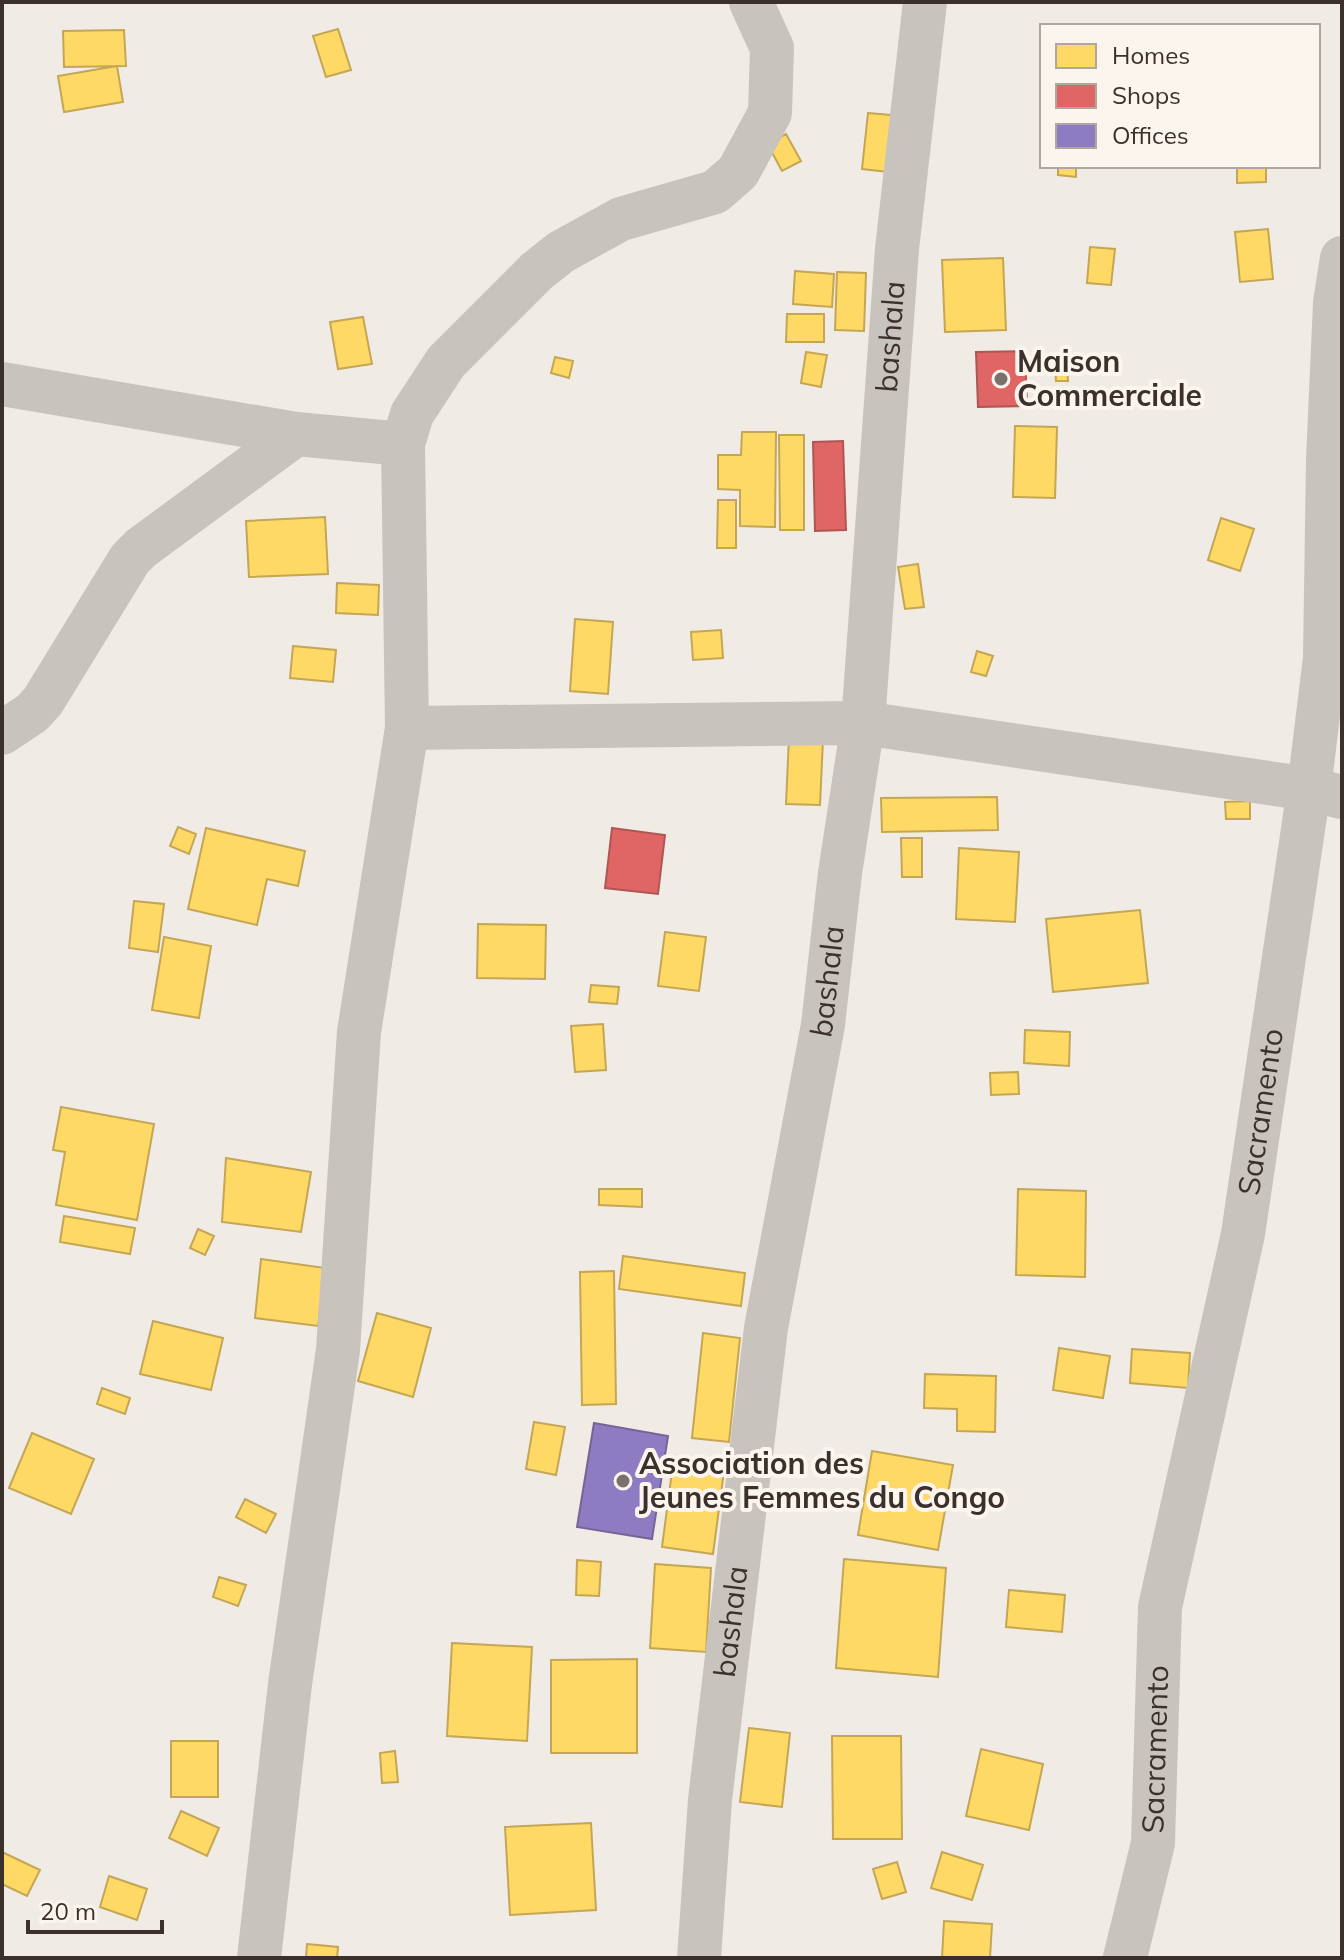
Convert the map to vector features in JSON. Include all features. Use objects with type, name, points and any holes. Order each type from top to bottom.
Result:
[{"type":"street","points":[[259,1958],[290,1684],[338,1350],[359,1032],[407,728],[403,444],[412,414],[446,362],[537,271],[561,252],[621,219],[715,192],[738,172],[770,113],[772,48],[751,2]]},
{"type":"street","name":"bashala","points":[[699,1958],[710,1800],[766,1328],[823,1025],[840,873],[863,723],[897,249],[925,2]]},
{"type":"street","name":"Sacramento","points":[[1125,1958],[1153,1843],[1160,1607],[1243,1234],[1325,793],[1325,658],[1333,350],[1335,303],[1342,258]]},
{"type":"street","points":[[2,384],[296,434],[403,444]]},
{"type":"street","points":[[2,733],[32,713],[43,701],[130,559],[296,434]]},
{"type":"street","points":[[407,728],[863,723],[1325,793]]},
{"type":"building: Homes","points":[[338,29],[351,70],[326,77],[313,36]]},
{"type":"building: Homes","points":[[124,30],[126,66],[64,67],[63,31]]},
{"type":"building: Homes","points":[[117,66],[123,102],[64,112],[58,76]]},
{"type":"building: Homes","points":[[868,113],[902,116],[897,173],[862,169]]},
{"type":"building: Homes","points":[[786,134],[801,161],[782,171],[768,145]]},
{"type":"building: Homes","points":[[1058,168],[1076,168],[1076,177],[1058,175]]},
{"type":"building: Homes","points":[[1237,168],[1266,168],[1266,182],[1237,183]]},
{"type":"building: Homes","points":[[1268,229],[1273,279],[1240,282],[1235,232]]},
{"type":"building: Homes","points":[[1090,247],[1115,249],[1111,285],[1087,283]]},
{"type":"building: Homes","points":[[1003,258],[1006,330],[945,332],[942,260]]},
{"type":"building: Homes","points":[[795,271],[834,274],[832,307],[793,304]]},
{"type":"building: Homes","points":[[837,272],[866,273],[864,331],[835,330]]},
{"type":"building: Homes","points":[[787,314],[824,314],[824,342],[786,342]]},
{"type":"building: Homes","points":[[363,317],[372,364],[338,369],[330,322]]},
{"type":"building: Homes","points":[[806,352],[827,355],[821,387],[801,383]]},
{"type":"building: Homes","points":[[555,357],[573,361],[569,378],[551,373]]},
{"type":"building: Homes","points":[[1055,367],[1067,367],[1068,381],[1056,381]]},
{"type":"building: Homes","points":[[1015,426],[1057,427],[1055,498],[1013,497]]},
{"type":"building: Homes","points":[[742,432],[776,432],[775,527],[740,526],[740,490],[718,489],[718,455],[741,455]]},
{"type":"building: Homes","points":[[779,435],[804,435],[804,530],[780,530]]},
{"type":"building: Homes","points":[[718,500],[736,500],[736,548],[717,548]]},
{"type":"building: Homes","points":[[325,517],[328,574],[249,577],[246,521]]},
{"type":"building: Homes","points":[[1221,518],[1254,529],[1240,571],[1208,560]]},
{"type":"building: Homes","points":[[918,564],[924,607],[905,609],[898,567]]},
{"type":"building: Homes","points":[[337,583],[379,585],[378,615],[336,613]]},
{"type":"building: Homes","points":[[575,619],[613,622],[608,694],[570,691]]},
{"type":"building: Homes","points":[[721,630],[723,658],[693,660],[691,632]]},
{"type":"building: Homes","points":[[293,646],[336,650],[333,682],[290,678]]},
{"type":"building: Homes","points":[[977,651],[993,656],[986,676],[971,672]]},
{"type":"building: Homes","points":[[789,737],[823,739],[820,805],[786,804]]},
{"type":"building: Homes","points":[[997,797],[998,830],[882,832],[881,798]]},
{"type":"building: Homes","points":[[1250,801],[1250,819],[1226,819],[1225,802]]},
{"type":"building: Homes","points":[[178,827],[196,834],[189,854],[170,846]]},
{"type":"building: Homes","points":[[206,828],[305,851],[298,886],[267,879],[257,925],[188,909]]},
{"type":"building: Homes","points":[[901,838],[922,838],[922,877],[902,877]]},
{"type":"building: Homes","points":[[959,848],[1019,852],[1015,922],[956,919]]},
{"type":"building: Homes","points":[[134,901],[164,904],[158,952],[129,948]]},
{"type":"building: Homes","points":[[1140,910],[1148,983],[1053,992],[1046,919]]},
{"type":"building: Homes","points":[[478,924],[546,925],[545,979],[477,978]]},
{"type":"building: Homes","points":[[665,932],[706,937],[699,991],[658,986]]},
{"type":"building: Homes","points":[[164,937],[211,946],[199,1018],[152,1010]]},
{"type":"building: Homes","points":[[591,985],[619,987],[617,1004],[589,1002]]},
{"type":"building: Homes","points":[[603,1024],[606,1070],[575,1072],[571,1026]]},
{"type":"building: Homes","points":[[1025,1030],[1070,1032],[1069,1066],[1024,1063]]},
{"type":"building: Homes","points":[[1018,1072],[1019,1094],[991,1095],[990,1073]]},
{"type":"building: Homes","points":[[61,1107],[154,1124],[137,1220],[56,1205],[65,1152],[53,1150]]},
{"type":"building: Homes","points":[[226,1158],[311,1172],[301,1232],[222,1222]]},
{"type":"building: Homes","points":[[599,1189],[642,1189],[642,1207],[599,1205]]},
{"type":"building: Homes","points":[[1018,1189],[1086,1191],[1085,1277],[1016,1275]]},
{"type":"building: Homes","points":[[64,1216],[135,1228],[130,1254],[60,1242]]},
{"type":"building: Homes","points":[[198,1229],[214,1236],[205,1255],[190,1248]]},
{"type":"building: Homes","points":[[623,1256],[745,1273],[741,1306],[619,1289]]},
{"type":"building: Homes","points":[[261,1259],[325,1268],[318,1326],[255,1318]]},
{"type":"building: Homes","points":[[614,1271],[616,1404],[582,1405],[580,1272]]},
{"type":"building: Homes","points":[[377,1313],[431,1328],[413,1397],[358,1381]]},
{"type":"building: Homes","points":[[153,1321],[223,1338],[211,1390],[140,1374]]},
{"type":"building: Homes","points":[[703,1333],[740,1338],[729,1442],[692,1438]]},
{"type":"building: Homes","points":[[1059,1348],[1110,1356],[1103,1398],[1053,1390]]},
{"type":"building: Homes","points":[[1132,1349],[1190,1353],[1188,1388],[1130,1383]]},
{"type":"building: Homes","points":[[925,1374],[996,1376],[995,1432],[957,1431],[957,1409],[924,1408]]},
{"type":"building: Homes","points":[[102,1388],[130,1398],[125,1414],[97,1404]]},
{"type":"building: Homes","points":[[534,1422],[565,1427],[556,1475],[526,1469]]},
{"type":"building: Homes","points":[[32,1433],[94,1459],[71,1514],[9,1488]]},
{"type":"building: Homes","points":[[872,1451],[953,1465],[938,1550],[858,1535]]},
{"type":"building: Homes","points":[[673,1464],[724,1471],[713,1554],[662,1547]]},
{"type":"building: Homes","points":[[245,1499],[276,1514],[266,1533],[236,1517]]},
{"type":"building: Homes","points":[[844,1559],[946,1568],[938,1677],[836,1668]]},
{"type":"building: Homes","points":[[577,1560],[601,1562],[599,1596],[576,1595]]},
{"type":"building: Homes","points":[[655,1564],[711,1568],[706,1652],[650,1648]]},
{"type":"building: Homes","points":[[219,1577],[246,1585],[238,1606],[213,1597]]},
{"type":"building: Homes","points":[[1009,1590],[1065,1595],[1062,1632],[1006,1627]]},
{"type":"building: Homes","points":[[452,1643],[532,1647],[527,1741],[447,1736]]},
{"type":"building: Homes","points":[[637,1659],[637,1753],[551,1753],[551,1660]]},
{"type":"building: Homes","points":[[749,1728],[790,1733],[782,1807],[740,1802]]},
{"type":"building: Homes","points":[[832,1736],[901,1736],[902,1839],[833,1839]]},
{"type":"building: Homes","points":[[171,1741],[218,1741],[218,1797],[171,1797]]},
{"type":"building: Homes","points":[[981,1749],[1043,1764],[1029,1830],[966,1816]]},
{"type":"building: Homes","points":[[395,1751],[398,1782],[382,1783],[380,1753]]},
{"type":"building: Homes","points":[[181,1811],[219,1828],[207,1856],[169,1838]]},
{"type":"building: Homes","points":[[591,1823],[596,1910],[510,1915],[505,1827]]},
{"type":"building: Homes","points":[[2,1852],[40,1870],[27,1896],[2,1884]]},
{"type":"building: Homes","points":[[942,1852],[983,1865],[972,1900],[931,1888]]},
{"type":"building: Homes","points":[[897,1862],[906,1892],[882,1899],[873,1869]]},
{"type":"building: Homes","points":[[109,1876],[147,1889],[137,1920],[100,1907]]},
{"type":"building: Homes","points":[[944,1921],[992,1924],[990,1958],[942,1958]]},
{"type":"building: Homes","points":[[307,1944],[338,1947],[337,1958],[306,1958]]},
{"type":"building: Shops","name":"Maison Commerciale","points":[[1025,351],[1027,406],[978,407],[976,352]]},
{"type":"building: Shops","points":[[843,441],[846,530],[815,531],[813,442]]},
{"type":"building: Shops","points":[[612,828],[665,835],[658,894],[605,888]]},
{"type":"building: Offices","name":"Association des Jeunes Femmes du Congo","points":[[594,1423],[668,1436],[652,1539],[577,1527]]},
{"type":"place","name":"Maison Commerciale","points":[[1001,379]]},
{"type":"place","name":"Association des Jeunes Femmes du Congo","points":[[623,1481]]}]
